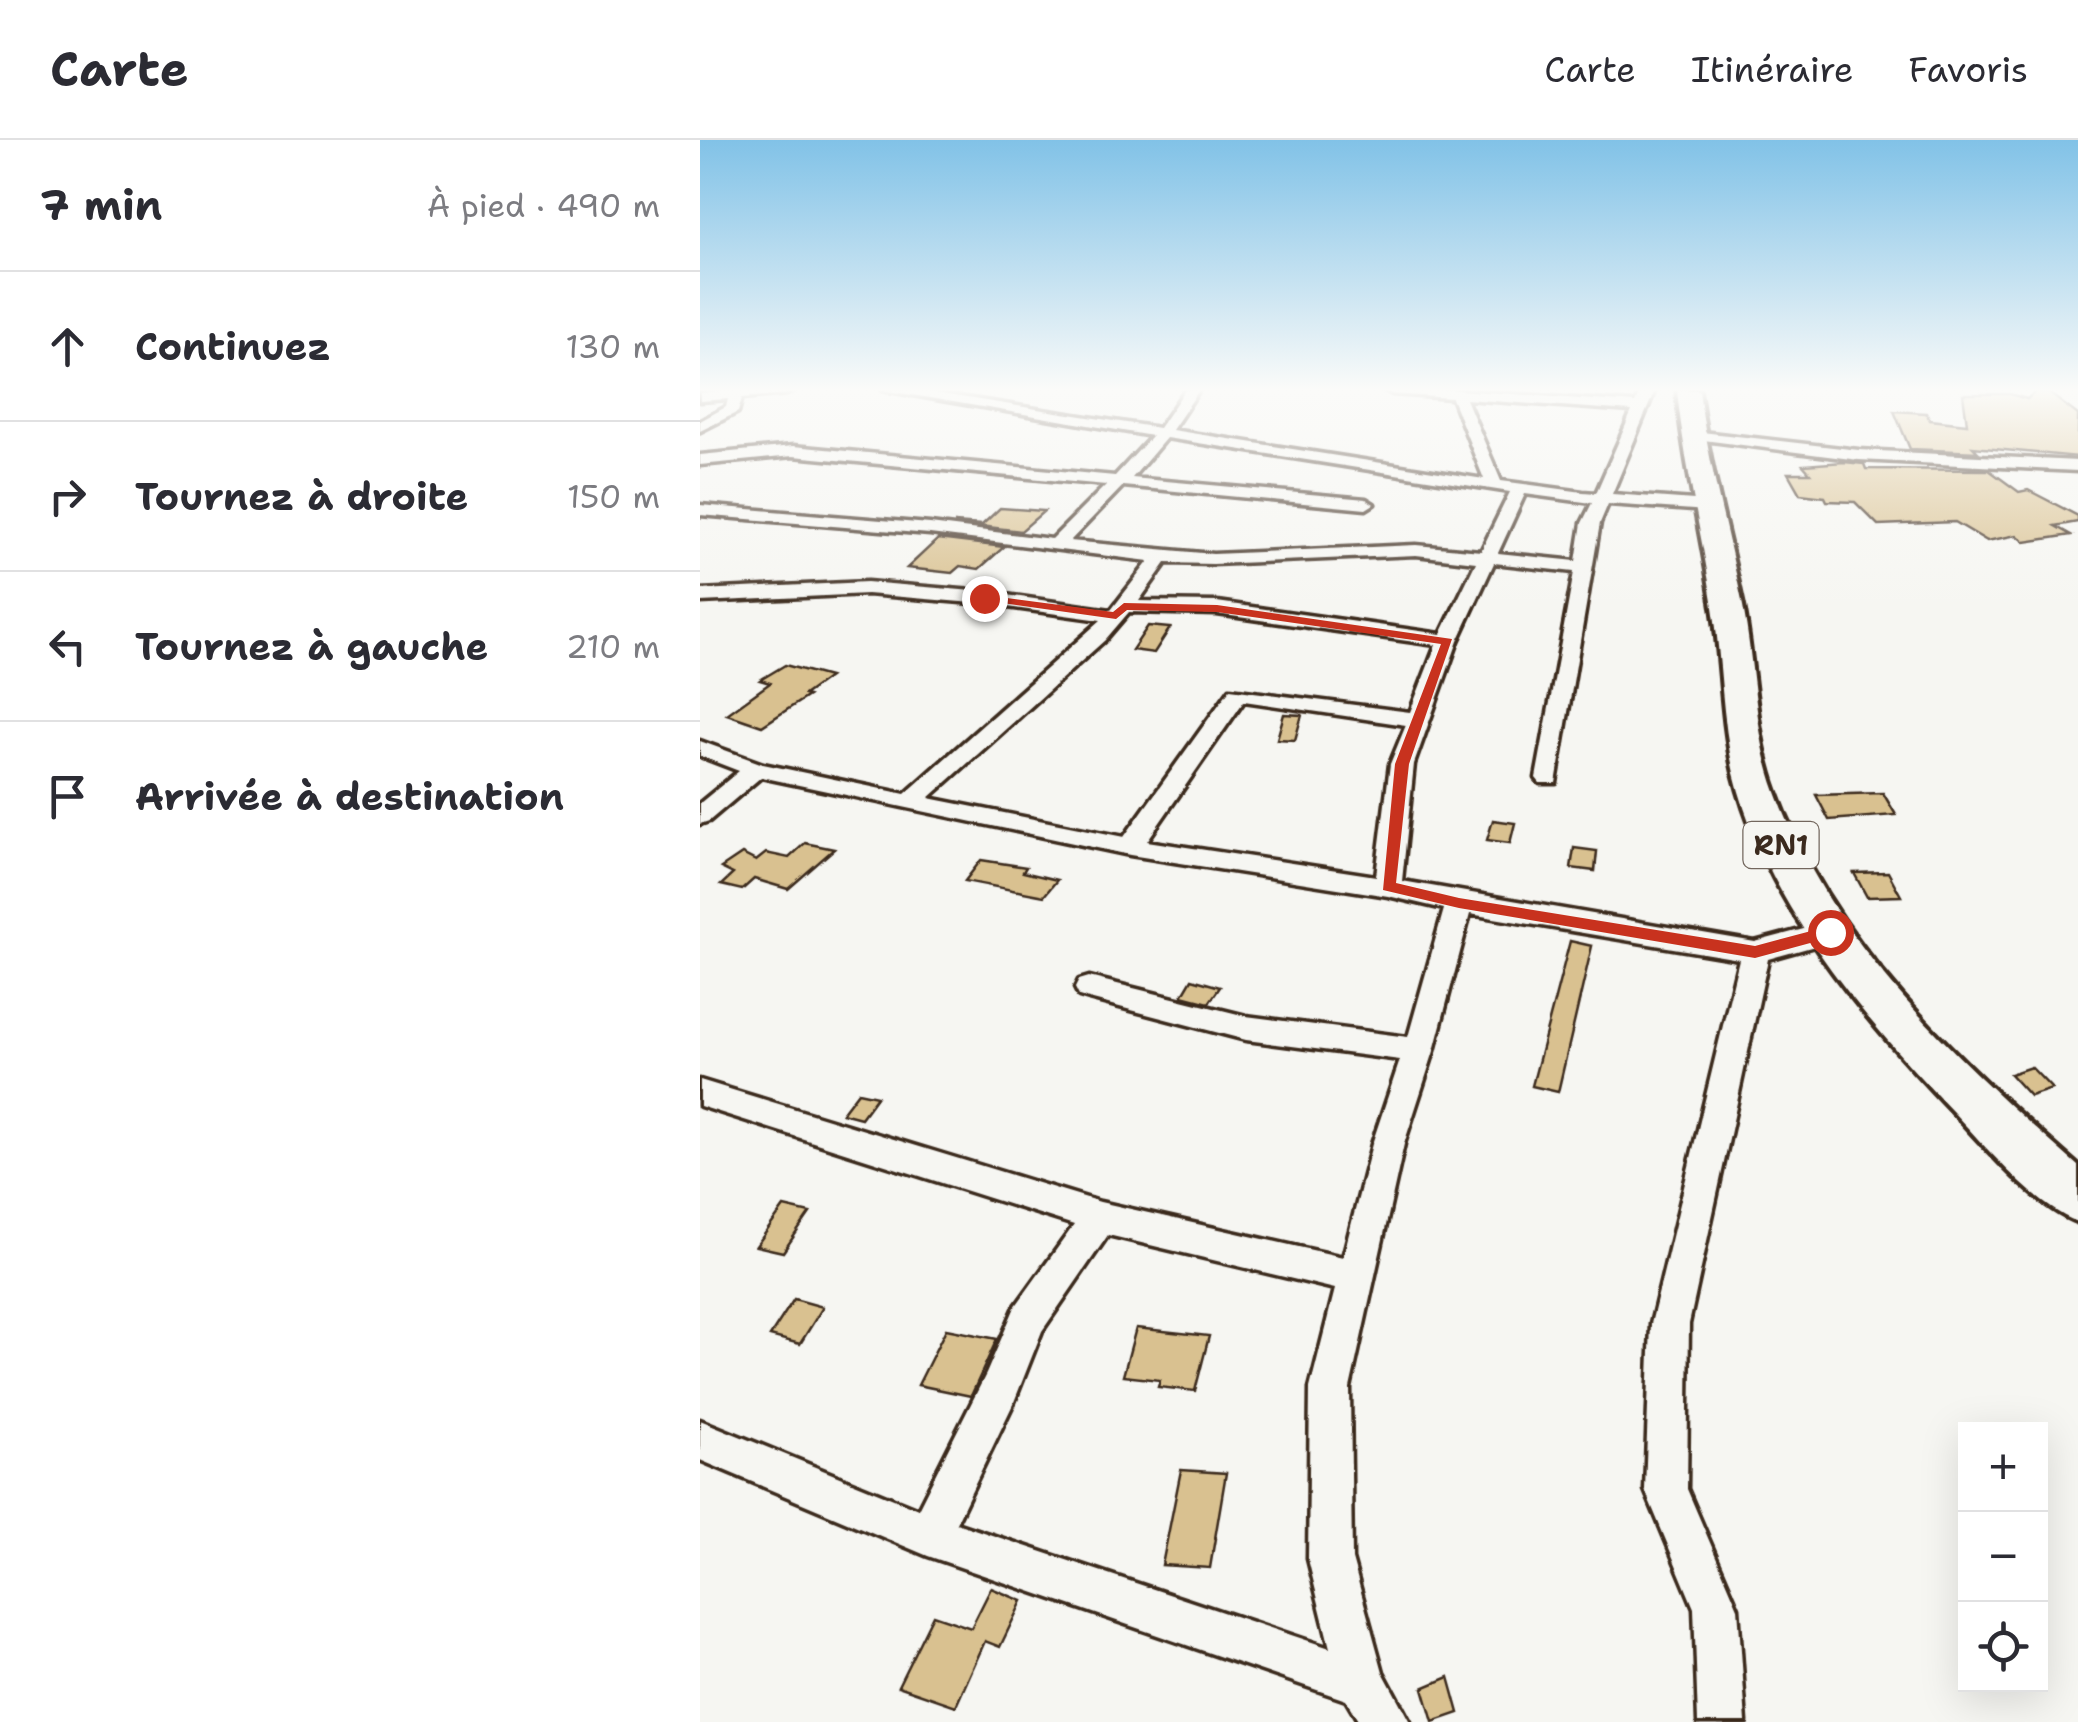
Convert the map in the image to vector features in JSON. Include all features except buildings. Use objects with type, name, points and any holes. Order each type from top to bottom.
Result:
[{"type":"highway","name":"RN1","points":[[1699,464],[1729,611],[1757,790],[1788,862],[1830,932],[1883,1005],[1974,1106],[2078,1199]]},
{"type":"street","points":[[949,464],[1122,479],[1226,494],[1366,504]]},
{"type":"street","points":[[1054,546],[1138,464]]},
{"type":"street","points":[[1350,464],[1600,498],[1708,506]]},
{"type":"street","points":[[1486,464],[1495,485]]},
{"type":"street","points":[[1548,778],[1581,567],[1600,498],[1616,464]]},
{"type":"street","points":[[2035,464],[2078,466]]},
{"type":"street","points":[[1364,551],[1366,504],[1383,469]]},
{"type":"street","points":[[1388,887],[1402,764],[1448,641],[1520,488]]},
{"type":"street","points":[[700,510],[930,529],[1160,557],[1213,559],[1416,550],[1581,567]]},
{"type":"street","points":[[910,803],[1098,636],[1160,557]]},
{"type":"street","points":[[700,596],[867,588],[1120,611],[1217,608],[1448,641]]},
{"type":"street","points":[[1130,847],[1238,694],[1418,720]]},
{"type":"street","points":[[700,748],[756,770],[1130,847],[1388,887],[1459,903],[1755,952],[1830,932]]},
{"type":"street","points":[[700,816],[756,770]]},
{"type":"street","points":[[1386,1722],[1362,1682],[1330,1558],[1330,1388],[1388,1144],[1419,1051],[1459,903]]},
{"type":"street","points":[[1722,1722],[1716,1608],[1666,1490],[1670,1324],[1755,952]]},
{"type":"street","points":[[1089,988],[1246,1028],[1419,1051]]},
{"type":"street","points":[[700,1093],[1024,1191],[1100,1218],[1356,1277]]},
{"type":"street","points":[[928,1535],[1000,1388],[1028,1320],[1100,1218]]},
{"type":"street","points":[[700,1440],[928,1535],[1362,1682]]},
{"type":"route","points":[[984,598],[1116,616],[1124,606],[1217,608],[1271,619],[1448,641],[1402,764],[1388,887],[1459,903],[1755,952],[1830,932]]}]
